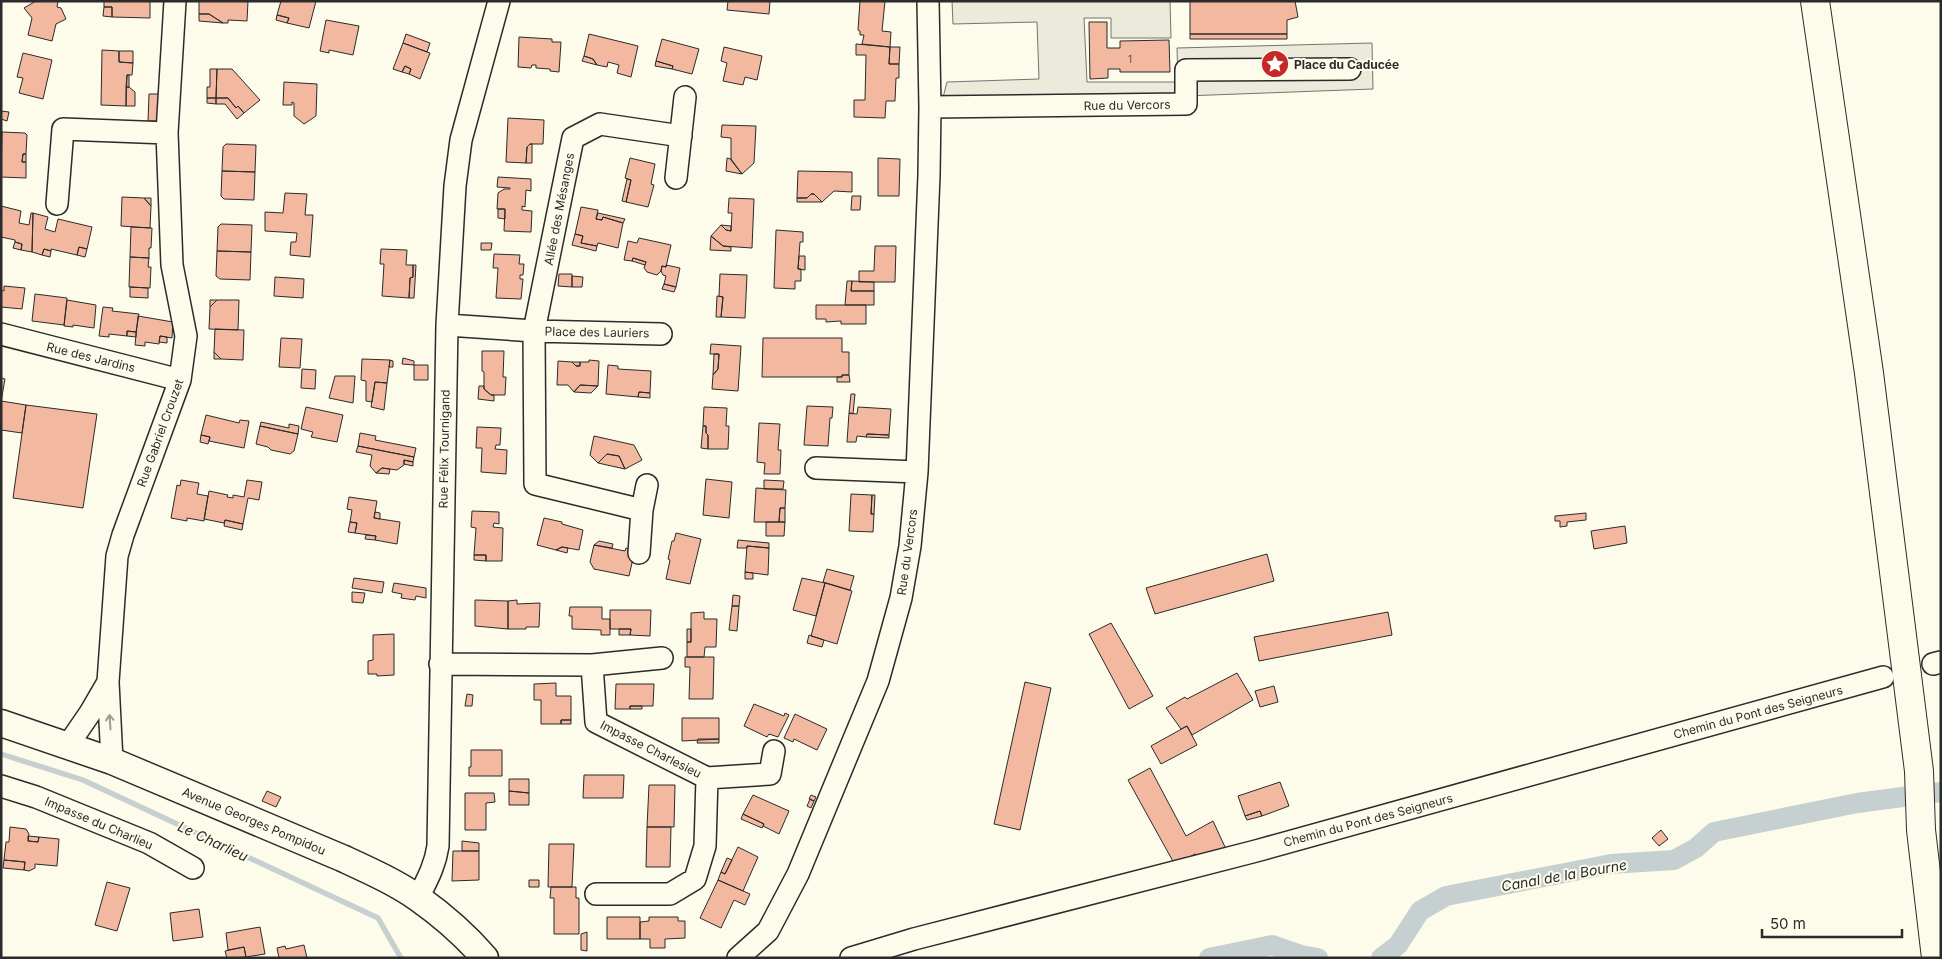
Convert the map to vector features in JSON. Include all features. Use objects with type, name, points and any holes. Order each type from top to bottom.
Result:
[{"type":"highway","points":[[1806,1],[1827,82]]},
{"type":"highway","points":[[1815,1],[1869,373],[1919,771],[1922,830],[1936,958]]},
{"type":"highway","points":[[1825,1],[1827,82]]},
{"type":"highway","points":[[1919,771],[1933,828],[1941,894]]},
{"type":"main road","name":"Avenue Georges Pompidou","points":[[1,723],[68,744],[112,761],[342,858],[418,898],[447,921],[485,958]]},
{"type":"street","name":"Rue Gabriel Crouzet","points":[[112,761],[108,682],[117,556],[180,380],[186,336],[172,265],[167,133],[175,1]]},
{"type":"street","name":"Rue Félix Tournigand","points":[[418,898],[430,878],[438,846],[447,325],[455,186],[461,140],[499,1]]},
{"type":"street","name":"Rue du Vercors","points":[[738,958],[768,930],[788,895],[878,681],[901,598],[910,546],[917,472],[930,107],[928,1]]},
{"type":"street","name":"Rue du Vercors","points":[[930,107],[1186,104],[1186,70],[1350,69]]},
{"type":"street","points":[[676,178],[685,97]]},
{"type":"street","name":"Allée des Mésanges","points":[[534,331],[573,138],[600,124],[681,136]]},
{"type":"street","points":[[57,204],[62,129],[167,133]]},
{"type":"street","name":"Place des Lauriers","points":[[447,325],[534,331],[661,334]]},
{"type":"street","points":[[534,331],[536,484],[642,510]]},
{"type":"street","name":"Rue des Jardins","points":[[1,334],[180,380]]},
{"type":"street","points":[[816,468],[917,472]]},
{"type":"street","points":[[639,553],[642,510],[647,485]]},
{"type":"street","points":[[440,664],[592,664],[662,658]]},
{"type":"street","name":"Impasse Charlesieu","points":[[592,664],[596,722],[707,778],[706,846],[695,879],[670,894],[596,894]]},
{"type":"street","name":"Chemin du Pont des Seigneurs","points":[[851,958],[914,939],[1256,850],[1882,677]]},
{"type":"street","name":"Rue Gabriel Crouzet","points":[[68,744],[90,713],[108,682]]},
{"type":"street","points":[[707,778],[770,774],[774,751]]},
{"type":"street","name":"Impasse du Charlieu","points":[[1,786],[36,797],[149,843],[193,868]]},
{"type":"shaded area","name":"Place du Caducée","points":[[952,1],[1170,1],[1171,38],[1111,38],[1111,18],[1084,18],[1087,82],[1178,82],[1177,48],[1372,43],[1373,89],[941,105],[947,82],[1039,79],[1037,22],[953,24]]},
{"type":"building","points":[[36,1],[58,1],[57,7],[61,8],[66,19],[56,24],[52,41],[28,35],[32,18],[24,8]]},
{"type":"building","points":[[104,1],[150,1],[150,18],[112,17],[112,7],[104,7]]},
{"type":"building","points":[[199,1],[248,1],[247,21],[228,20],[228,23],[223,23],[209,14],[199,14]]},
{"type":"building","points":[[281,1],[316,1],[309,28],[287,23],[289,18],[277,15]]},
{"type":"building","points":[[728,1],[770,1],[769,14],[727,10]]},
{"type":"building","points":[[860,1],[885,1],[882,31],[891,32],[890,47],[862,44],[864,35],[860,35],[858,30]]},
{"type":"building","points":[[1190,1],[1295,1],[1298,17],[1287,20],[1287,34],[1190,34]]},
{"type":"building","points":[[104,7],[112,7],[112,17],[103,16]]},
{"type":"building","points":[[199,14],[209,14],[223,23],[199,21]]},
{"type":"building","points":[[277,15],[289,18],[287,23],[276,20]]},
{"type":"building","points":[[326,20],[359,26],[353,55],[329,50],[329,53],[320,51]]},
{"type":"building","points":[[1089,22],[1107,22],[1107,48],[1120,48],[1120,41],[1169,40],[1170,72],[1120,72],[1120,69],[1108,69],[1108,78],[1090,79]]},
{"type":"building","points":[[406,34],[430,43],[427,52],[403,43]]},
{"type":"building","points":[[589,34],[638,46],[631,77],[617,73],[619,65],[608,62],[607,67],[597,65],[593,59],[584,56]]},
{"type":"building","points":[[1190,34],[1287,34],[1287,39],[1190,39]]},
{"type":"building","points":[[519,37],[552,39],[552,42],[561,42],[559,72],[536,68],[536,65],[532,65],[531,68],[518,67]]},
{"type":"building","points":[[662,39],[699,49],[692,74],[672,69],[673,66],[656,61]]},
{"type":"building","points":[[403,43],[430,53],[420,79],[409,74],[411,69],[405,66],[402,72],[393,69]]},
{"type":"building","points":[[856,44],[890,47],[889,64],[899,64],[899,78],[896,78],[895,101],[886,101],[885,118],[854,117],[854,100],[865,100],[866,55],[856,55]]},
{"type":"building","points":[[724,47],[762,56],[757,80],[745,77],[743,85],[723,81],[727,63],[721,61]]},
{"type":"building","points":[[890,47],[900,47],[899,64],[889,64]]},
{"type":"building","points":[[102,50],[119,51],[119,62],[133,63],[132,75],[127,75],[126,106],[101,105]]},
{"type":"building","points":[[119,51],[133,51],[133,63],[119,62]]},
{"type":"building","points":[[23,53],[52,60],[43,99],[19,93],[23,78],[17,77]]},
{"type":"building","points":[[584,56],[593,59],[597,65],[582,61]]},
{"type":"building","points":[[656,61],[673,66],[672,69],[655,66]]},
{"type":"building","points":[[405,66],[411,69],[409,74],[402,72]]},
{"type":"building","points":[[210,69],[217,69],[216,98],[207,98],[207,87],[210,87]]},
{"type":"building","points":[[217,69],[232,69],[260,100],[244,113],[238,106],[236,108],[228,98],[216,98]]},
{"type":"building","points":[[127,75],[129,75],[129,87],[126,87]]},
{"type":"building","points":[[284,82],[317,84],[316,116],[304,124],[294,116],[294,103],[292,102],[292,105],[283,105]]},
{"type":"building","points":[[126,87],[135,92],[135,106],[126,106]]},
{"type":"building","points":[[149,94],[160,94],[159,121],[148,121]]},
{"type":"building","points":[[207,98],[216,98],[216,104],[207,103]]},
{"type":"building","points":[[216,98],[228,98],[236,108],[238,106],[244,113],[237,119],[225,104],[216,104]]},
{"type":"building","points":[[1,111],[9,112],[7,121],[1,119]]},
{"type":"building","points":[[508,118],[544,120],[543,144],[530,144],[527,147],[526,163],[506,162]]},
{"type":"building","points":[[722,125],[756,126],[754,163],[742,174],[731,160],[731,138],[721,137]]},
{"type":"building","points":[[2,132],[25,133],[27,135],[26,154],[23,154],[22,162],[26,162],[26,178],[1,177]]},
{"type":"building","points":[[226,144],[256,145],[255,172],[222,171],[223,147]]},
{"type":"building","points":[[532,144],[532,163],[526,163],[527,147]]},
{"type":"building","points":[[23,154],[26,154],[26,162],[22,162]]},
{"type":"building","points":[[630,158],[655,164],[651,184],[654,185],[648,207],[626,202],[631,180],[625,178]]},
{"type":"building","points":[[727,158],[731,159],[742,174],[726,171]]},
{"type":"building","points":[[878,158],[900,159],[899,196],[878,196]]},
{"type":"building","points":[[222,171],[255,172],[254,200],[224,199],[221,196]]},
{"type":"building","points":[[798,171],[852,172],[852,192],[834,191],[822,202],[814,194],[807,198],[797,198]]},
{"type":"building","points":[[498,177],[531,179],[531,191],[526,190],[525,207],[522,206],[522,210],[532,211],[531,232],[504,231],[505,209],[497,209],[498,193],[510,188],[497,187]]},
{"type":"building","points":[[627,179],[631,180],[626,202],[622,201]]},
{"type":"building","points":[[285,193],[307,194],[305,215],[313,215],[310,257],[290,255],[291,242],[296,242],[297,233],[265,231],[265,212],[283,213]]},
{"type":"building","points":[[814,194],[822,202],[797,202],[797,198],[807,198]]},
{"type":"building","points":[[852,196],[861,196],[860,210],[851,210]]},
{"type":"building","points":[[122,197],[144,198],[151,206],[150,228],[121,226]]},
{"type":"building","points":[[144,198],[151,198],[151,206]]},
{"type":"building","points":[[729,198],[754,199],[752,248],[723,246],[711,236],[721,225],[726,230],[731,231],[732,213],[728,213]]},
{"type":"building","points":[[1,206],[21,211],[19,223],[29,225],[31,213],[33,213],[32,252],[21,250],[22,244],[15,242],[15,240],[1,237]]},
{"type":"building","points":[[581,207],[598,210],[596,219],[602,220],[603,217],[623,223],[618,248],[598,243],[597,246],[581,243],[583,236],[575,234]]},
{"type":"building","points":[[498,209],[505,209],[505,219],[498,218]]},
{"type":"building","points":[[33,213],[48,217],[45,229],[55,232],[58,219],[92,227],[87,249],[79,247],[77,255],[51,249],[51,251],[44,249],[42,255],[32,252]]},
{"type":"building","points":[[598,213],[625,219],[623,223],[603,217],[602,220],[596,219]]},
{"type":"building","points":[[221,224],[252,225],[251,252],[217,251],[218,227]]},
{"type":"building","points":[[721,225],[731,226],[731,231],[726,230]]},
{"type":"building","points":[[131,227],[152,228],[149,258],[130,257]]},
{"type":"building","points":[[776,230],[803,232],[803,242],[800,242],[798,269],[801,269],[801,281],[795,281],[795,289],[774,288]]},
{"type":"building","points":[[575,234],[583,236],[581,243],[597,246],[596,251],[572,245]]},
{"type":"building","points":[[711,236],[723,246],[731,247],[731,251],[710,250]]},
{"type":"building","points":[[639,238],[671,245],[666,267],[662,266],[661,271],[657,275],[647,272],[644,268],[646,262],[633,258],[632,261],[624,260],[628,241],[637,243]]},
{"type":"building","points":[[15,242],[22,244],[21,250],[13,248]]},
{"type":"building","points":[[481,243],[492,243],[491,250],[481,250]]},
{"type":"building","points":[[875,246],[896,246],[895,282],[859,282],[859,271],[874,271]]},
{"type":"building","points":[[79,247],[87,249],[85,257],[77,255]]},
{"type":"building","points":[[44,249],[51,251],[50,257],[42,255]]},
{"type":"building","points":[[381,249],[407,250],[406,265],[413,265],[409,298],[382,296],[384,264],[380,264]]},
{"type":"building","points":[[217,251],[251,252],[250,280],[220,279],[216,276]]},
{"type":"building","points":[[494,254],[520,255],[519,264],[524,264],[523,275],[520,275],[520,279],[523,279],[521,299],[496,298],[498,268],[493,268]]},
{"type":"building","points":[[799,256],[805,256],[805,270],[798,269]]},
{"type":"building","points":[[130,257],[149,258],[148,267],[151,267],[150,288],[129,287]]},
{"type":"building","points":[[633,258],[646,262],[645,265],[632,261]]},
{"type":"building","points":[[413,265],[416,265],[414,298],[409,298],[410,278],[413,277]]},
{"type":"building","points":[[666,265],[680,268],[676,287],[664,284],[666,276],[661,271],[662,266],[666,267]]},
{"type":"building","points":[[559,274],[572,274],[572,287],[558,286]]},
{"type":"building","points":[[720,274],[747,275],[745,318],[721,317],[723,297],[719,296]]},
{"type":"building","points":[[572,276],[583,277],[582,287],[572,287]]},
{"type":"building","points":[[275,277],[304,279],[303,298],[274,296]]},
{"type":"building","points":[[847,281],[852,281],[851,291],[874,291],[874,305],[845,305]]},
{"type":"building","points":[[852,281],[874,282],[874,291],[851,291]]},
{"type":"building","points":[[664,284],[676,287],[674,292],[662,289]]},
{"type":"building","points":[[4,286],[25,288],[22,309],[1,307],[1,290],[4,291]]},
{"type":"building","points":[[130,287],[148,288],[148,298],[130,297]]},
{"type":"building","points":[[35,294],[67,298],[64,325],[32,321]]},
{"type":"building","points":[[717,296],[723,297],[721,317],[716,317]]},
{"type":"building","points":[[67,300],[96,305],[94,328],[73,325],[73,327],[64,326]]},
{"type":"building","points":[[210,300],[217,300],[210,307]]},
{"type":"building","points":[[217,300],[239,300],[238,330],[209,329],[210,307]]},
{"type":"building","points":[[816,305],[866,305],[866,324],[841,324],[841,321],[826,322],[826,319],[816,319]]},
{"type":"building","points":[[103,307],[113,308],[112,311],[139,314],[136,332],[127,331],[127,336],[109,334],[109,337],[99,336]]},
{"type":"building","points":[[138,316],[173,322],[172,338],[160,336],[159,344],[145,342],[145,346],[135,345]]},
{"type":"building","points":[[215,329],[244,330],[243,360],[221,359],[214,352]]},
{"type":"building","points":[[127,331],[136,332],[136,337],[127,336]]},
{"type":"building","points":[[160,336],[167,337],[167,343],[159,342]]},
{"type":"building","points":[[281,338],[302,339],[300,368],[279,367]]},
{"type":"building","points":[[763,338],[842,338],[842,352],[849,352],[849,375],[842,375],[842,377],[762,377]]},
{"type":"building","points":[[711,344],[741,346],[738,391],[712,389],[713,375],[718,369],[719,354],[710,354]]},
{"type":"building","points":[[482,351],[504,351],[503,377],[506,377],[505,395],[491,395],[484,389]]},
{"type":"building","points":[[214,352],[221,359],[214,359]]},
{"type":"building","points":[[714,354],[719,354],[718,369],[713,375]]},
{"type":"building","points":[[403,358],[414,361],[414,365],[402,364]]},
{"type":"building","points":[[362,359],[390,360],[387,383],[375,382],[372,402],[366,401],[366,381],[361,380]]},
{"type":"building","points":[[390,360],[393,361],[393,367],[389,367]]},
{"type":"building","points":[[589,360],[599,361],[598,386],[580,385],[574,392],[568,385],[557,385],[558,361],[572,362],[576,366],[580,366],[580,362],[589,362]]},
{"type":"building","points":[[572,362],[580,362],[580,366],[576,366]]},
{"type":"building","points":[[414,365],[428,365],[428,380],[414,380]]},
{"type":"building","points":[[608,365],[618,366],[618,369],[651,371],[650,393],[639,392],[638,397],[606,394]]},
{"type":"building","points":[[302,369],[316,370],[315,389],[301,388]]},
{"type":"building","points":[[842,375],[849,375],[850,382],[837,382],[837,377],[842,377]]},
{"type":"building","points":[[335,376],[355,376],[353,403],[329,398]]},
{"type":"building","points":[[1,378],[5,379],[1,402]]},
{"type":"building","points":[[375,382],[387,383],[384,410],[371,407]]},
{"type":"building","points":[[580,385],[598,386],[591,393],[574,392]]},
{"type":"building","points":[[479,386],[484,386],[484,389],[491,395],[494,395],[494,401],[478,399]]},
{"type":"building","points":[[639,392],[650,393],[650,398],[638,397]]},
{"type":"building","points":[[851,394],[855,394],[853,414],[849,413]]},
{"type":"building","points":[[1,401],[26,405],[22,433],[1,430]]},
{"type":"building","points":[[26,405],[97,414],[83,508],[13,498]]},
{"type":"building","points":[[807,406],[833,407],[832,418],[830,418],[828,446],[804,445]]},
{"type":"building","points":[[306,407],[343,415],[337,442],[311,437],[313,432],[301,429]]},
{"type":"building","points":[[704,407],[727,408],[726,426],[729,426],[728,449],[708,449],[708,435],[706,433],[706,426],[703,426]]},
{"type":"building","points":[[858,407],[891,409],[889,435],[867,434],[866,437],[857,436],[856,442],[847,442],[849,413],[857,414]]},
{"type":"building","points":[[206,415],[239,423],[240,420],[249,421],[244,448],[209,441],[210,437],[201,435]]},
{"type":"building","points":[[261,422],[289,428],[289,424],[299,426],[298,434],[260,426]]},
{"type":"building","points":[[759,423],[780,424],[778,450],[781,450],[780,474],[764,474],[765,463],[757,462]]},
{"type":"building","points":[[260,426],[298,434],[294,451],[290,454],[271,450],[268,447],[256,444]]},
{"type":"building","points":[[703,426],[706,426],[706,433],[708,435],[708,449],[701,448]]},
{"type":"building","points":[[477,427],[501,428],[500,445],[496,445],[495,449],[507,450],[506,474],[481,472],[482,448],[476,448]]},
{"type":"building","points":[[360,433],[376,436],[375,440],[416,448],[414,457],[358,446]]},
{"type":"building","points":[[867,434],[889,435],[889,438],[866,437]]},
{"type":"building","points":[[201,435],[210,437],[208,444],[200,442]]},
{"type":"building","points":[[594,436],[634,445],[642,460],[625,469],[619,456],[607,454],[598,463],[590,455]]},
{"type":"building","points":[[358,446],[414,457],[413,462],[404,460],[404,465],[397,470],[382,468],[376,473],[370,466],[372,455],[356,452]]},
{"type":"building","points":[[607,454],[619,456],[625,469],[598,463]]},
{"type":"building","points":[[404,460],[413,462],[413,466],[404,464]]},
{"type":"building","points":[[382,468],[390,469],[389,474],[376,473]]},
{"type":"building","points":[[706,479],[732,482],[729,518],[703,515]]},
{"type":"building","points":[[181,480],[199,483],[197,494],[208,496],[204,521],[187,518],[187,521],[171,518],[177,485],[180,486]]},
{"type":"building","points":[[247,480],[262,482],[259,500],[248,498],[243,524],[225,520],[224,523],[204,519],[209,491],[228,495],[227,497],[233,498],[233,495],[244,497]]},
{"type":"building","points":[[764,480],[784,481],[783,489],[764,489]]},
{"type":"building","points":[[756,488],[786,490],[785,508],[780,508],[779,522],[754,522]]},
{"type":"building","points":[[851,494],[872,495],[871,514],[874,514],[873,532],[849,531]]},
{"type":"building","points":[[872,495],[875,495],[874,514],[871,514]]},
{"type":"building","points":[[349,497],[377,501],[374,518],[400,522],[397,544],[375,540],[376,536],[355,533],[357,523],[350,522],[352,510],[347,509]]},
{"type":"building","points":[[780,508],[785,508],[785,522],[779,522]]},
{"type":"building","points":[[472,511],[499,512],[499,524],[494,523],[493,527],[503,528],[502,561],[486,561],[486,555],[474,555],[476,528],[471,527]]},
{"type":"building","points":[[375,512],[380,513],[380,519],[374,518]]},
{"type":"building","points":[[1586,513],[1586,520],[1567,522],[1567,526],[1560,527],[1560,521],[1555,521],[1555,516]]},
{"type":"building","points":[[544,518],[583,530],[579,550],[562,547],[556,550],[537,545]]},
{"type":"building","points":[[225,520],[243,524],[242,530],[224,526]]},
{"type":"building","points":[[350,522],[357,523],[355,533],[348,532]]},
{"type":"building","points":[[766,522],[785,522],[784,536],[766,536]]},
{"type":"building","points":[[1625,526],[1627,543],[1594,549],[1591,531]]},
{"type":"building","points":[[676,533],[701,539],[690,584],[666,579],[670,560],[668,559]]},
{"type":"building","points":[[366,535],[376,536],[375,540],[365,539]]},
{"type":"building","points":[[738,540],[769,543],[769,548],[747,546],[747,548],[737,548]]},
{"type":"building","points":[[599,541],[613,544],[612,548],[594,545]]},
{"type":"building","points":[[594,545],[625,551],[626,548],[635,550],[629,576],[594,569],[590,562]]},
{"type":"building","points":[[747,546],[769,548],[768,575],[745,572]]},
{"type":"building","points":[[562,547],[568,548],[567,553],[556,550]]},
{"type":"building","points":[[1267,554],[1274,581],[1155,614],[1146,588]]},
{"type":"building","points":[[474,555],[486,555],[486,561],[474,560]]},
{"type":"building","points":[[827,569],[854,576],[850,590],[823,582]]},
{"type":"building","points":[[745,572],[753,573],[753,579],[745,579]]},
{"type":"building","points":[[354,578],[384,582],[382,593],[352,588]]},
{"type":"building","points":[[802,578],[825,583],[816,616],[793,610]]},
{"type":"building","points":[[394,583],[426,588],[426,598],[416,596],[415,600],[401,598],[402,594],[392,592]]},
{"type":"building","points":[[825,583],[852,591],[837,644],[811,636]]},
{"type":"building","points":[[352,592],[365,593],[363,603],[352,602]]},
{"type":"building","points":[[733,595],[740,596],[739,606],[732,606]]},
{"type":"building","points":[[475,600],[508,601],[508,629],[475,626]]},
{"type":"building","points":[[517,600],[517,604],[540,603],[539,627],[508,629],[508,601]]},
{"type":"building","points":[[732,606],[739,606],[737,631],[729,630]]},
{"type":"building","points":[[570,607],[602,607],[602,619],[610,619],[610,635],[601,635],[601,630],[572,629],[572,616],[569,616]]},
{"type":"building","points":[[610,610],[651,610],[650,636],[630,635],[631,629],[610,629]]},
{"type":"building","points":[[704,612],[704,619],[717,619],[716,647],[705,647],[704,657],[687,657],[687,642],[691,642],[691,613]]},
{"type":"building","points":[[1388,612],[1392,635],[1259,661],[1254,637]]},
{"type":"building","points":[[1111,623],[1153,696],[1129,709],[1089,634]]},
{"type":"building","points":[[619,629],[631,629],[630,635],[619,635]]},
{"type":"building","points":[[687,629],[691,629],[691,642],[687,642]]},
{"type":"building","points":[[394,634],[394,675],[377,676],[377,674],[368,674],[368,661],[373,660],[373,635]]},
{"type":"building","points":[[809,635],[824,640],[822,647],[807,643]]},
{"type":"building","points":[[685,657],[714,657],[713,699],[689,699],[690,667],[685,667]]},
{"type":"building","points":[[1237,673],[1253,700],[1192,735],[1187,726],[1181,729],[1166,708]]},
{"type":"building","points":[[1025,682],[1051,688],[1020,830],[994,824]]},
{"type":"building","points":[[556,683],[556,696],[571,696],[571,720],[561,720],[561,724],[541,724],[541,700],[534,700],[534,684]]},
{"type":"building","points":[[616,684],[654,684],[653,706],[630,706],[630,709],[615,709]]},
{"type":"building","points":[[1274,686],[1278,702],[1260,707],[1255,691]]},
{"type":"building","points":[[467,694],[473,695],[472,706],[465,706]]},
{"type":"building","points":[[754,704],[784,716],[785,713],[789,715],[778,737],[769,734],[767,737],[744,726]]},
{"type":"building","points":[[630,706],[642,706],[642,709],[630,709]]},
{"type":"building","points":[[795,714],[827,729],[817,750],[794,739],[793,742],[784,738]]},
{"type":"building","points":[[682,718],[719,718],[719,739],[682,741]]},
{"type":"building","points":[[561,720],[571,720],[571,724],[561,724]]},
{"type":"building","points":[[1187,726],[1197,745],[1161,764],[1151,746]]},
{"type":"building","points":[[698,739],[719,739],[719,743],[697,743]]},
{"type":"building","points":[[471,750],[502,750],[502,776],[469,776]]},
{"type":"building","points":[[1150,768],[1186,836],[1213,821],[1225,847],[1202,858],[1195,854],[1175,865],[1128,780]]},
{"type":"building","points":[[584,775],[624,775],[623,798],[583,798]]},
{"type":"building","points":[[509,779],[529,779],[529,793],[509,791]]},
{"type":"building","points":[[1280,782],[1289,806],[1262,816],[1260,811],[1245,816],[1238,796]]},
{"type":"building","points":[[649,785],[675,785],[674,827],[647,827]]},
{"type":"building","points":[[267,791],[281,797],[276,807],[262,801]]},
{"type":"building","points":[[509,791],[529,793],[529,805],[509,805]]},
{"type":"building","points":[[465,793],[494,793],[495,802],[486,803],[486,830],[465,830]]},
{"type":"building","points":[[753,795],[789,811],[779,834],[743,814]]},
{"type":"building","points":[[811,795],[816,797],[814,801],[809,799]]},
{"type":"building","points":[[810,799],[814,801],[811,808],[807,806]]},
{"type":"building","points":[[1260,811],[1262,816],[1247,820],[1245,816]]},
{"type":"building","points":[[743,814],[764,824],[762,828],[741,819]]},
{"type":"building","points":[[10,827],[26,829],[29,834],[28,841],[38,842],[39,837],[59,839],[57,866],[35,864],[35,868],[29,871],[24,870],[25,862],[4,860],[6,842],[9,842]]},
{"type":"building","points":[[647,827],[671,827],[670,867],[646,867]]},
{"type":"building","points":[[1661,830],[1668,839],[1659,846],[1652,838]]},
{"type":"building","points":[[28,836],[39,837],[38,842],[28,841]]},
{"type":"building","points":[[462,841],[479,843],[479,851],[462,851]]},
{"type":"building","points":[[549,844],[574,844],[572,887],[548,887]]},
{"type":"building","points":[[738,847],[758,857],[743,891],[718,880],[721,872],[725,874]]},
{"type":"building","points":[[453,851],[479,851],[479,880],[452,881]]},
{"type":"building","points":[[727,858],[732,860],[725,874],[721,872]]},
{"type":"building","points":[[4,860],[25,862],[24,870],[3,868]]},
{"type":"building","points":[[529,880],[539,880],[539,887],[529,887]]},
{"type":"building","points":[[718,880],[750,894],[745,905],[734,900],[721,928],[700,918]]},
{"type":"building","points":[[107,882],[130,888],[117,931],[95,925]]},
{"type":"building","points":[[551,887],[576,887],[576,898],[579,898],[579,934],[554,934],[554,898],[550,898]]},
{"type":"building","points":[[199,909],[203,937],[173,941],[170,913]]},
{"type":"building","points":[[607,917],[640,917],[640,939],[607,939]]},
{"type":"building","points":[[649,917],[678,917],[678,921],[685,921],[685,938],[665,939],[665,948],[650,948],[650,939],[640,939],[640,922],[649,921]]},
{"type":"building","points":[[260,927],[265,954],[246,957],[244,947],[228,950],[226,933]]},
{"type":"building","points":[[587,932],[587,951],[581,950],[581,934]]},
{"type":"building","points":[[304,945],[307,958],[279,958],[277,948],[285,946],[286,949]]},
{"type":"building","points":[[244,947],[246,957],[227,958],[225,951]]},
{"type":"waterway","name":"Le Charlieu","points":[[1,754],[83,780],[378,918],[401,958]]},
{"type":"waterway","name":"Canal de la Bourne","points":[[1381,958],[1398,945],[1420,911],[1446,896],[1611,864],[1674,860],[1696,848],[1714,832],[1857,803],[1941,792]]},
{"type":"waterway","name":"Canal de la Bourne","points":[[1209,958],[1272,945],[1301,955],[1318,958]]},
{"type":"place","name":"Place du Caducée","points":[[1275,64]]}]
